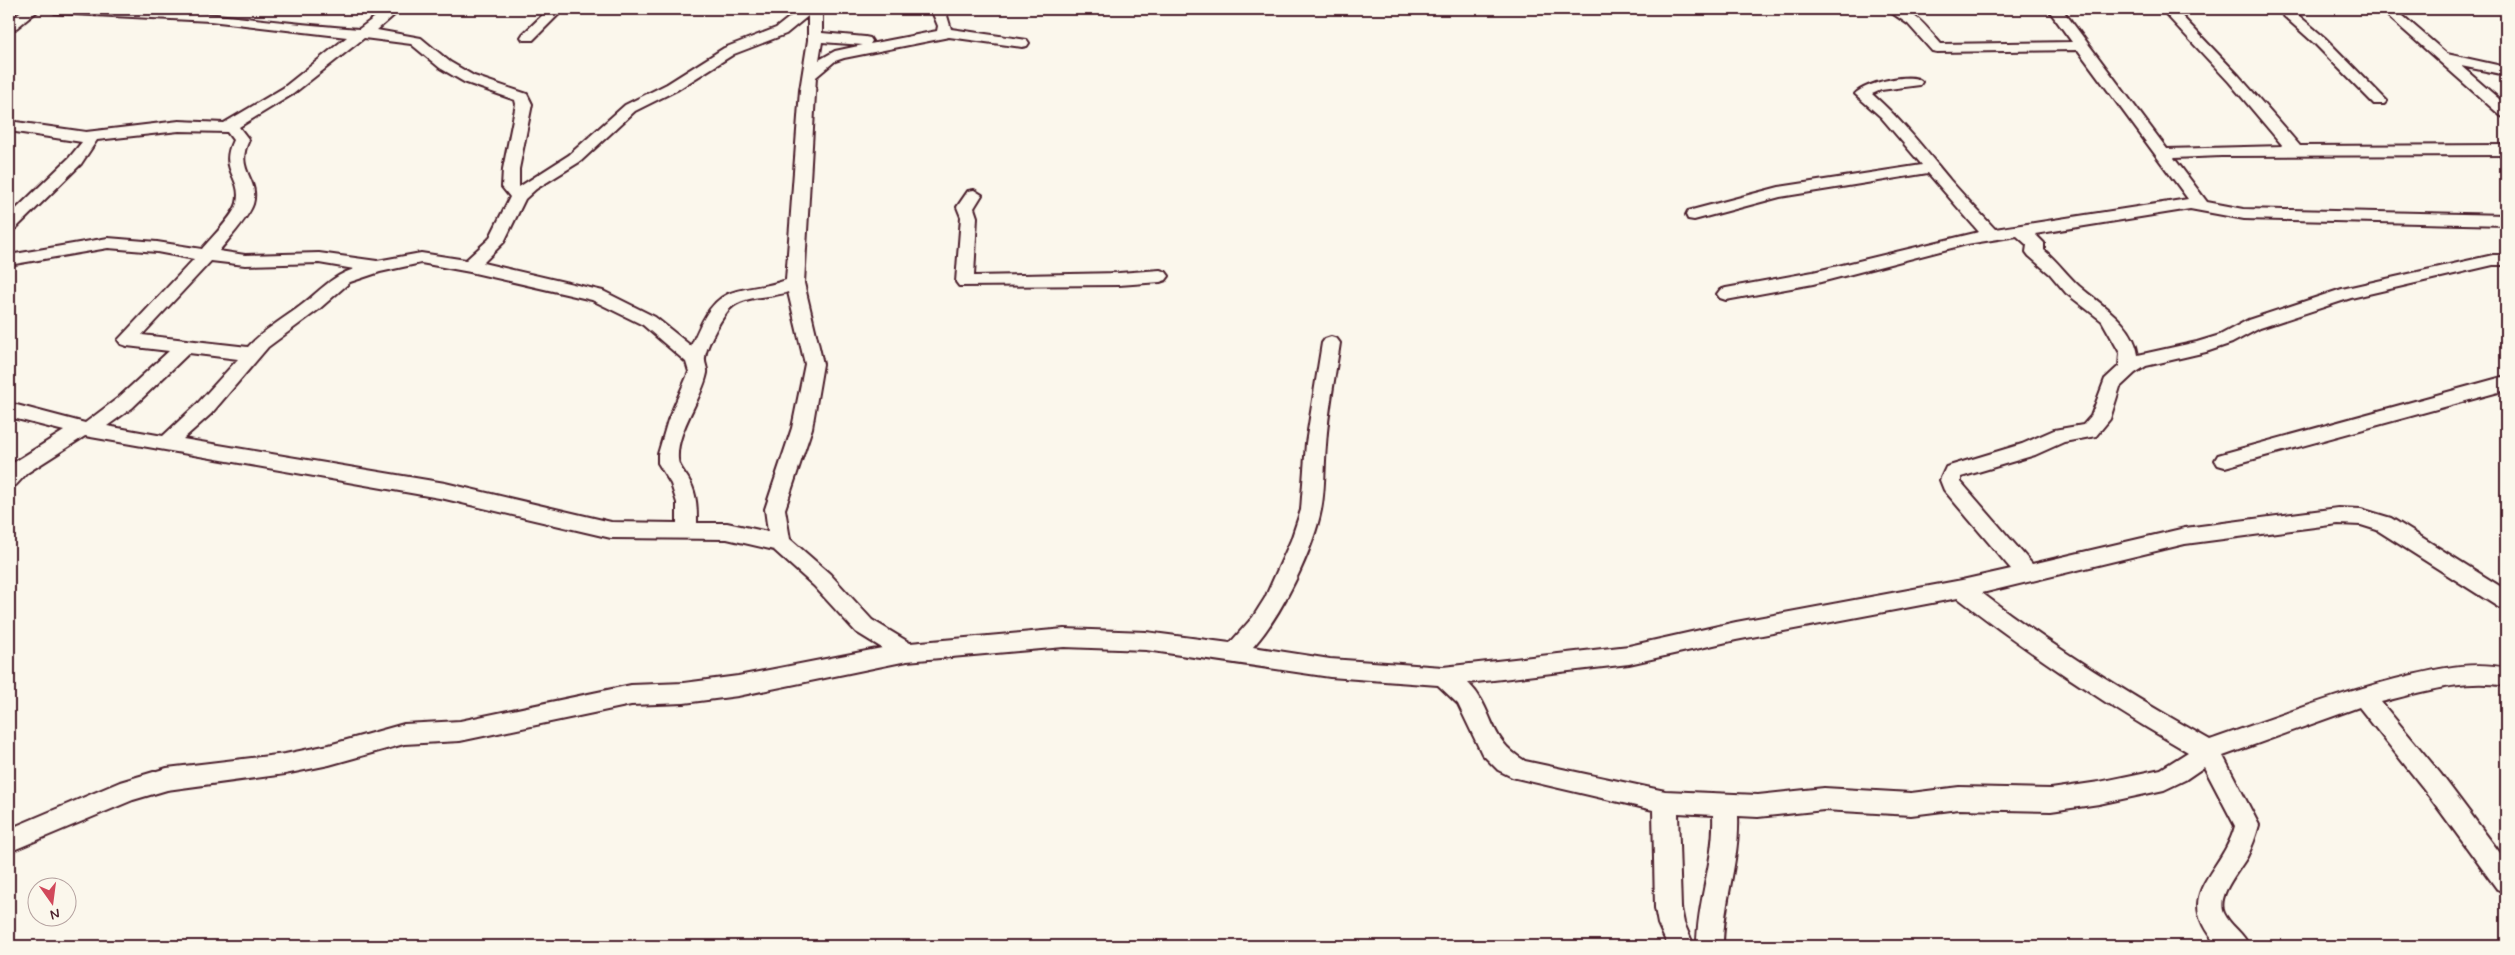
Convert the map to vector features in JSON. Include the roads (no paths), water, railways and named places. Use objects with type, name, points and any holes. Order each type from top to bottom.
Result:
[{"type":"street","points":[[9,27],[33,9]]},
{"type":"street","points":[[54,9],[190,16],[313,30],[364,33],[416,41],[445,65],[469,79],[522,97],[524,104],[511,169],[510,187],[518,197]]},
{"type":"street","points":[[9,126],[85,137],[179,126],[228,126],[288,91],[394,9]]},
{"type":"street","points":[[528,37],[557,9]]},
{"type":"street","points":[[470,266],[496,242],[518,197],[530,186],[575,158],[622,113],[672,87],[729,51],[781,31],[808,9]]},
{"type":"street","points":[[780,543],[775,509],[802,428],[814,364],[795,283],[809,76],[815,37],[815,9]]},
{"type":"street","points":[[938,9],[945,26],[943,34]]},
{"type":"street","points":[[1893,9],[1913,20],[1937,48],[2084,46]]},
{"type":"street","points":[[2055,9],[2200,204]]},
{"type":"street","points":[[2168,9],[2234,79],[2297,152]]},
{"type":"street","points":[[2283,9],[2320,41],[2379,101]]},
{"type":"street","points":[[2387,9],[2506,113]]},
{"type":"street","points":[[809,76],[830,58],[840,54],[887,43],[943,34],[960,33],[1022,43]]},
{"type":"street","points":[[815,37],[887,43]]},
{"type":"street","points":[[2440,56],[2506,71]]},
{"type":"street","points":[[1915,82],[1877,87],[1863,94],[1886,114],[1991,235]]},
{"type":"street","points":[[228,126],[239,135],[241,140],[233,158],[237,173],[246,186],[245,205],[206,256],[127,340],[251,354]]},
{"type":"street","points":[[9,225],[75,161],[90,142],[85,137]]},
{"type":"street","points":[[2163,154],[2221,151],[2506,150]]},
{"type":"street","points":[[1694,215],[1779,192],[1864,177],[1932,168]]},
{"type":"street","points":[[974,195],[972,201],[965,207],[969,217],[965,282],[1160,276]]},
{"type":"street","points":[[1726,294],[1812,278],[1991,235],[2147,209],[2200,204],[2244,214],[2432,220],[2506,220]]},
{"type":"street","points":[[2020,230],[2036,243],[2035,252],[2072,289],[2108,317],[2126,345],[2129,360],[2128,368]]},
{"type":"street","points":[[9,260],[108,243],[157,247],[206,256],[244,260],[319,258],[377,267]]},
{"type":"street","points":[[166,444],[204,408],[251,354],[344,278],[377,267],[421,258],[470,266],[597,295],[649,321],[695,359]]},
{"type":"street","points":[[2027,573],[1951,485],[1950,477],[1953,472],[1968,466],[2028,450],[2061,435],[2089,431],[2100,419],[2112,384],[2128,368],[2141,361],[2200,348],[2299,308],[2348,293],[2493,260],[2506,260]]},
{"type":"street","points":[[687,531],[687,503],[680,483],[668,464],[678,420],[698,372],[695,359],[713,318],[726,302],[738,296],[774,292],[795,283]]},
{"type":"street","points":[[1235,652],[1261,623],[1274,601],[1301,540],[1311,510],[1316,443],[1332,342]]},
{"type":"street","points":[[9,480],[20,468],[86,430],[125,403],[185,347]]},
{"type":"street","points":[[2225,460],[2506,382]]},
{"type":"street","points":[[9,410],[86,430],[445,491],[611,530],[726,531],[780,543],[822,580],[864,626],[907,652]]},
{"type":"street","points":[[9,842],[129,790],[168,779],[195,774],[285,764],[330,756],[404,734],[460,731],[503,723],[586,702],[631,695],[684,693],[738,686],[874,661],[907,652],[1064,638],[1146,641],[1235,652],[1330,668],[1444,676],[1629,655],[1736,630],[1962,589],[2185,536],[2338,516],[2353,516],[2384,524],[2506,601]]},
{"type":"street","points":[[1962,589],[2019,633],[2138,711],[2208,751],[2247,825],[2246,834],[2238,853],[2212,892],[2209,907],[2212,918],[2236,946]]},
{"type":"street","points":[[1444,676],[1466,696],[1480,730],[1495,753],[1503,762],[1520,770],[1665,802],[1758,806],[1824,799],[1911,804],[1958,798],[2021,801],[2051,800],[2099,793],[2164,778],[2177,773],[2208,751],[2363,696],[2452,676],[2491,674],[2506,677]]},
{"type":"street","points":[[2363,696],[2496,855],[2506,881]]},
{"type":"street","points":[[1665,802],[1668,908],[1671,924],[1680,946]]},
{"type":"street","points":[[1710,946],[1709,924],[1713,896],[1725,846],[1725,805]]}]
